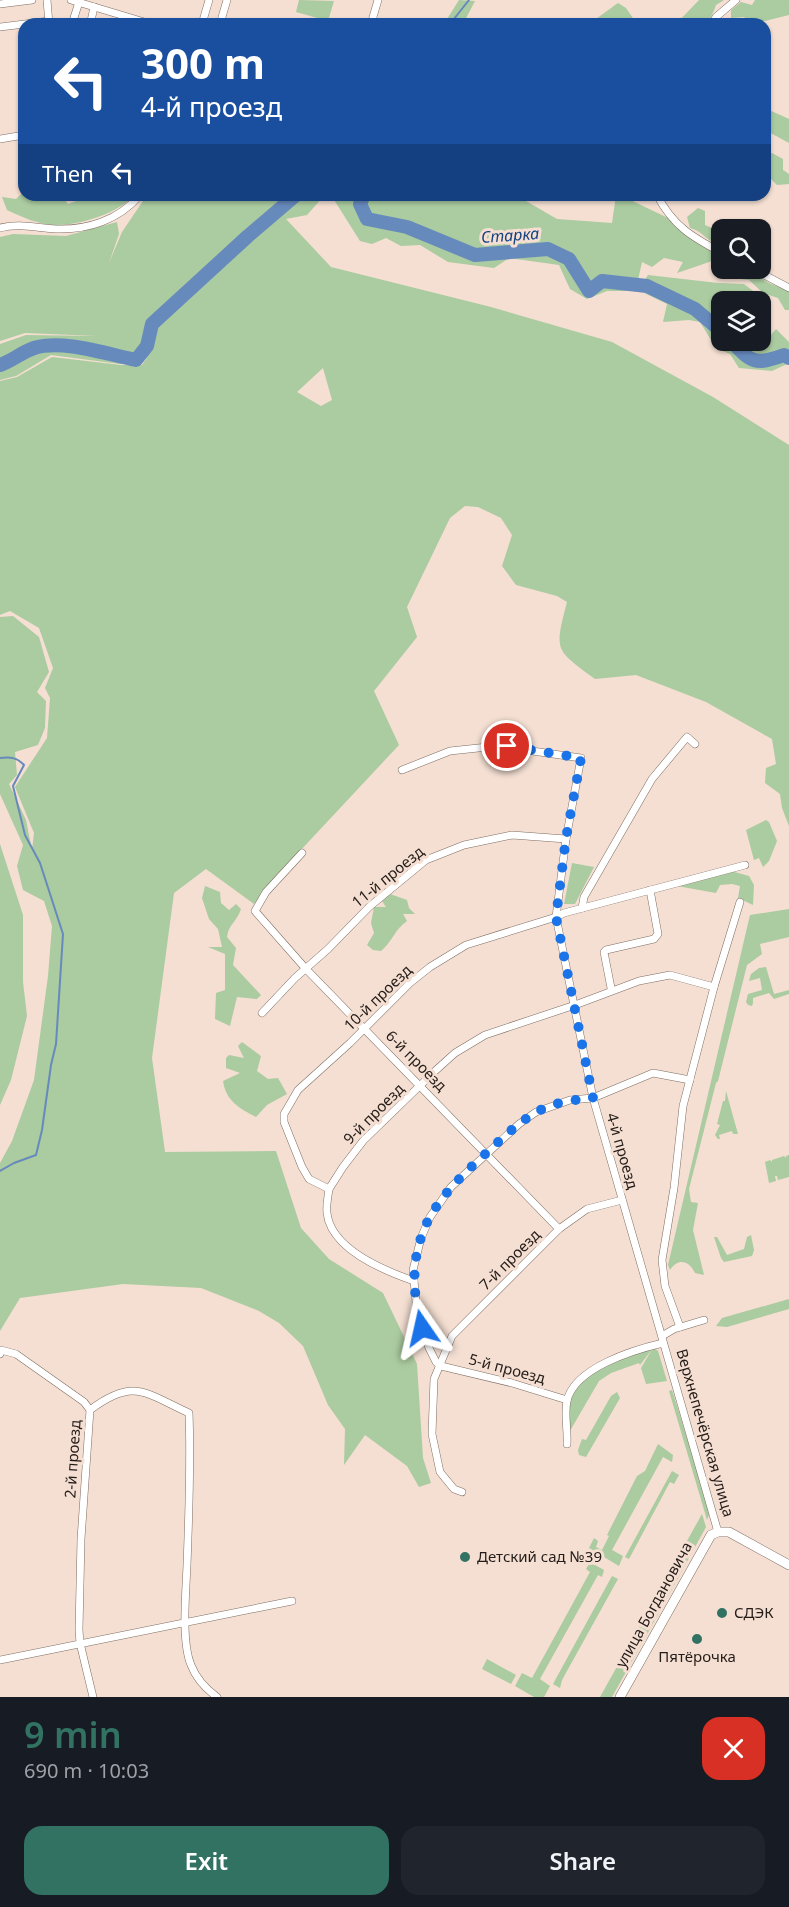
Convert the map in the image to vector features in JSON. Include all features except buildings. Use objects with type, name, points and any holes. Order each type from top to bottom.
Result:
[{"type":"street","points":[[0,4],[32,0]]},
{"type":"street","points":[[47,0],[49,18]]},
{"type":"street","points":[[70,0],[131,18]]},
{"type":"street","points":[[204,18],[209,0]]},
{"type":"street","points":[[222,18],[227,0]]},
{"type":"street","points":[[373,18],[378,0]]},
{"type":"street","points":[[715,18],[736,0]]},
{"type":"street","points":[[74,18],[79,2]]},
{"type":"street","points":[[92,18],[94,7]]},
{"type":"street","points":[[0,27],[18,25]]},
{"type":"street","points":[[0,139],[18,136]]},
{"type":"street","points":[[0,228],[12,225],[57,229],[95,224],[112,219],[134,201]]},
{"type":"street","points":[[660,201],[671,219],[693,237],[711,247]]},
{"type":"street","points":[[771,279],[789,288]]},
{"type":"street","points":[[582,908],[584,897],[652,778],[687,737],[695,744]]},
{"type":"street","name":"4-й проезд","points":[[402,770],[450,751],[497,746],[581,758],[566,838],[556,917],[593,1098],[662,1339]]},
{"type":"street","name":"11-й проезд","points":[[262,1013],[295,978],[369,908],[426,860],[464,845],[512,835],[566,838]]},
{"type":"street","name":"6-й проезд","points":[[302,853],[266,892],[255,911],[306,969],[559,1228]]},
{"type":"street","name":"10-й проезд","points":[[329,1189],[309,1179],[284,1122],[284,1114],[293,1096],[410,983],[448,955],[466,945],[564,913],[745,865]]},
{"type":"street","points":[[611,988],[603,952],[654,939],[658,934],[650,890]]},
{"type":"street","points":[[680,1327],[665,1286],[662,1260],[674,1188],[683,1107],[714,987],[740,902]]},
{"type":"street","name":"9-й проезд","points":[[329,1189],[363,1141],[455,1053],[485,1035],[639,981],[670,975],[714,987]]},
{"type":"street","points":[[462,1492],[454,1489],[440,1472],[434,1448],[432,1434],[434,1379],[441,1366],[436,1362],[429,1348],[417,1312],[413,1270],[420,1238],[430,1217],[451,1187],[486,1153],[536,1112],[570,1100],[593,1098],[654,1073],[690,1080]]},
{"type":"street","points":[[329,1189],[327,1213],[334,1231],[341,1240],[356,1253],[380,1268],[414,1281]]},
{"type":"street","name":"7-й проезд","points":[[441,1366],[452,1336],[559,1228],[587,1209],[622,1200]]},
{"type":"street","points":[[567,1444],[567,1400],[573,1387],[583,1375],[662,1339],[680,1327],[704,1320]]},
{"type":"street","name":"Верхнепечёрская улица","points":[[662,1339],[718,1532],[729,1532],[789,1565]]},
{"type":"street","points":[[0,1352],[15,1354],[84,1402],[90,1410]]},
{"type":"street","name":"5-й проезд","points":[[441,1366],[512,1383],[567,1400]]},
{"type":"street","name":"2-й проезд","points":[[93,1697],[80,1643],[81,1539],[90,1410],[117,1393],[132,1390],[152,1395],[189,1413],[186,1622],[188,1653],[191,1666],[199,1679],[208,1691],[217,1697]]},
{"type":"street","name":"улица Богдановича","points":[[620,1697],[705,1543],[711,1535],[718,1532]]},
{"type":"street","points":[[0,1660],[292,1601]]},
{"type":"green space","points":[[299,0],[334,1],[329,18],[317,18],[296,12]]},
{"type":"green space","points":[[459,0],[475,1],[466,18],[448,18]]},
{"type":"green space","points":[[699,0],[724,0],[716,5],[711,18],[682,18]]},
{"type":"green space","points":[[755,0],[789,0],[789,15],[771,20],[731,18],[731,10],[741,2],[752,5]]},
{"type":"green space","points":[[618,3],[626,8],[633,18],[597,18]]},
{"type":"green space","points":[[771,111],[789,119],[789,143],[771,133]]},
{"type":"green space","points":[[771,153],[783,159],[783,170],[789,174],[789,184],[777,185],[771,179]]},
{"type":"green space","points":[[2,197],[16,199],[18,197],[18,201],[66,201],[68,204],[77,201],[128,201],[99,217],[77,223],[50,225],[7,210]]},
{"type":"green space","points":[[143,201],[319,201],[307,215],[286,219],[331,267],[491,307],[612,342],[713,397],[789,445],[789,826],[782,808],[780,794],[765,783],[766,768],[776,764],[772,739],[706,702],[636,675],[595,679],[565,655],[561,648],[560,631],[567,602],[557,596],[516,585],[502,566],[512,535],[501,518],[478,507],[465,506],[450,518],[407,607],[417,637],[374,691],[399,745],[270,883],[254,904],[206,869],[174,893],[152,1058],[165,1152],[276,1151],[301,1228],[329,1259],[383,1293],[417,1364],[423,1458],[431,1483],[419,1487],[407,1466],[365,1435],[344,1465],[345,1429],[328,1405],[303,1346],[279,1323],[259,1311],[201,1288],[123,1284],[20,1298],[0,1331],[0,1163],[12,1141],[34,1080],[48,976],[52,926],[44,901],[23,890],[17,866],[23,845],[0,794],[0,617],[13,616],[39,637],[49,672],[37,692],[46,701],[45,728],[38,745],[15,752],[17,775],[9,784],[26,820],[32,850],[34,833],[15,787],[47,738],[50,698],[45,688],[53,668],[39,628],[10,611],[0,615],[0,381],[17,377],[52,357],[121,365],[142,365],[148,356],[141,363],[120,364],[51,355],[16,376],[0,380],[0,344],[26,335],[97,336],[25,333],[0,341],[0,237],[13,234],[66,236],[117,222],[119,234],[109,263],[122,232]],"holes":[[[323,368],[332,400],[321,406],[297,392]]]},
{"type":"green space","points":[[335,201],[526,201],[557,219],[612,223],[615,201],[633,201],[668,218],[688,235],[711,250],[711,261],[677,273],[683,262],[664,258],[652,267],[642,262],[638,280],[627,291],[607,291],[587,299],[570,289],[559,265],[509,258],[494,268],[448,262],[420,245],[401,246],[386,238],[372,244],[360,241]]},
{"type":"green space","points":[[698,208],[705,211],[705,225],[711,228],[711,241],[690,228],[687,217]]},
{"type":"green space","points":[[648,275],[744,284],[753,291],[711,291],[711,340],[700,322],[689,320],[663,322],[667,304],[638,290]]},
{"type":"green space","points":[[740,279],[762,279],[789,291],[789,310],[785,310],[778,298],[771,296],[771,291],[761,291],[749,280]]},
{"type":"green space","points":[[776,329],[789,342],[789,363],[772,371],[739,368],[730,354],[723,351],[771,351],[771,335]]},
{"type":"green space","points":[[766,820],[777,841],[769,861],[763,867],[759,858],[754,860],[746,830]]},
{"type":"green space","points":[[0,844],[23,915],[23,982],[27,1016],[11,1080],[0,1105]]},
{"type":"green space","points":[[572,863],[594,867],[575,904],[564,904]]},
{"type":"green space","points":[[731,871],[749,876],[754,885],[753,905],[738,898],[740,886],[732,884],[720,885],[716,893],[677,886]]},
{"type":"green space","points":[[205,886],[220,892],[221,903],[229,910],[236,904],[241,909],[227,937],[236,948],[233,965],[261,995],[257,999],[237,997],[230,1026],[215,1019],[216,993],[225,990],[225,954],[208,947],[222,947],[218,929],[209,919],[202,898]]},
{"type":"green space","points":[[390,894],[407,900],[409,908],[415,914],[403,914],[407,921],[381,951],[373,950],[367,945],[374,933],[371,923],[374,907],[386,907],[382,901]]},
{"type":"green space","points":[[789,909],[789,937],[760,944],[762,954],[747,965],[689,1189],[691,1202],[698,1203],[693,1230],[704,1275],[695,1273],[690,1265],[683,1262],[676,1264],[670,1270],[668,1265],[750,915]]},
{"type":"green space","points":[[766,967],[774,994],[789,990],[789,994],[774,999],[769,993],[753,998],[752,1006],[748,1005],[746,1002],[748,994],[762,990],[760,978],[749,981],[751,974],[759,968]]},
{"type":"green space","points":[[242,1042],[261,1056],[257,1071],[268,1079],[278,1078],[287,1094],[267,1105],[256,1117],[230,1099],[223,1081],[240,1073],[226,1068],[226,1058],[229,1055],[244,1058],[238,1046]]},
{"type":"green space","points":[[726,1091],[738,1134],[733,1134],[732,1131],[719,1135],[720,1139],[718,1139],[715,1135],[720,1125],[717,1124]]},
{"type":"green space","points":[[789,1155],[789,1177],[778,1180],[775,1176],[776,1181],[769,1183],[765,1162],[770,1160],[772,1162],[784,1156],[786,1158]]},
{"type":"green space","points":[[751,1235],[754,1250],[752,1256],[724,1262],[714,1237],[717,1237],[727,1255],[744,1249],[747,1237]]},
{"type":"green space","points":[[789,1299],[789,1309],[727,1327],[716,1326],[722,1318]]},
{"type":"green space","points":[[653,1348],[640,1365],[639,1363],[611,1373],[599,1381],[567,1436],[567,1402],[583,1375],[611,1361]]},
{"type":"green space","points":[[654,1348],[658,1351],[667,1381],[646,1384],[641,1368]]},
{"type":"green space","points":[[672,1390],[710,1512],[707,1520],[669,1391]]},
{"type":"green space","points":[[617,1392],[620,1398],[586,1457],[579,1455],[578,1450],[582,1439],[586,1440],[611,1396]]},
{"type":"green space","points":[[658,1444],[673,1455],[672,1462],[663,1457],[612,1550],[623,1556],[619,1566],[589,1548],[594,1538],[598,1541],[596,1547],[602,1550],[609,1536],[607,1535],[637,1476],[645,1471]]},
{"type":"green space","points":[[672,1471],[679,1475],[674,1484],[670,1482],[629,1559],[625,1557]]},
{"type":"green space","points":[[702,1514],[706,1527],[667,1598],[658,1593]]},
{"type":"green space","points":[[589,1564],[604,1570],[602,1577],[598,1575],[540,1679],[550,1686],[544,1697],[534,1697],[515,1686],[522,1673],[532,1678],[590,1572],[586,1569]]},
{"type":"green space","points":[[612,1576],[618,1579],[562,1680],[560,1688],[553,1684]]},
{"type":"green space","points":[[657,1595],[666,1600],[612,1697],[600,1697]]},
{"type":"green space","points":[[487,1659],[516,1675],[511,1684],[482,1669]]},
{"type":"waterway","points":[[455,18],[469,0]]},
{"type":"waterway","name":"Старка","points":[[0,365],[34,348],[58,345],[85,348],[136,360],[147,346],[152,324],[289,201]]},
{"type":"waterway","name":"Старка","points":[[361,201],[360,204],[367,219],[407,227],[475,255],[548,249],[569,259],[589,291],[602,281],[647,286],[695,309],[711,323]]},
{"type":"waterway","name":"Старка","points":[[741,351],[748,357],[759,361],[784,355],[789,358]]},
{"type":"waterway","points":[[0,758],[13,758],[24,765],[13,786],[25,835],[40,863],[63,934],[56,1044],[36,1155],[0,1171]]},
{"type":"place","name":"Детский сад №39","points":[[465,1557]]},
{"type":"place","name":"СДЭК","points":[[722,1613]]},
{"type":"place","name":"Пятёрочка","points":[[697,1639]]},
{"type":"route","points":[[422,1328],[417,1312],[413,1270],[420,1238],[441,1199],[486,1153],[536,1112],[570,1100],[593,1098],[556,917],[566,838],[581,758],[507,746]]}]
